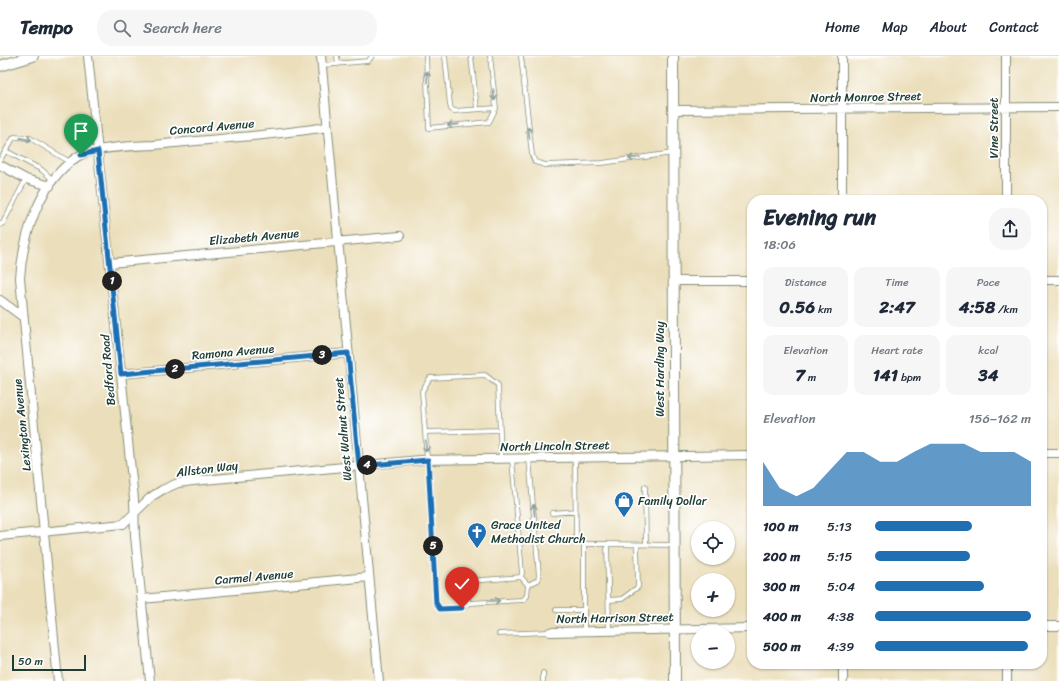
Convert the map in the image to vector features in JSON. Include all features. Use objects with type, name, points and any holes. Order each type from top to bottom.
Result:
[{"type":"street","points":[[0,66],[33,56]]},
{"type":"street","name":"Bedford Road","points":[[88,56],[135,513],[150,681]]},
{"type":"street","name":"West Walnut Street","points":[[321,56],[379,681]]},
{"type":"street","name":"West Harding Way","points":[[673,56],[675,681]]},
{"type":"street","points":[[842,56],[842,195]]},
{"type":"street","name":"Vine Street","points":[[1006,56],[1006,195]]},
{"type":"street","name":"North Monroe Street","points":[[673,110],[841,110],[1059,107]]},
{"type":"street","name":"Concord Avenue","points":[[98,151],[327,127]]},
{"type":"street","name":"Lexington Avenue","points":[[58,681],[20,278],[24,248],[35,212],[52,183],[71,162],[81,155],[98,151]]},
{"type":"street","points":[[0,165],[26,179],[52,183]]},
{"type":"street","name":"Elizabeth Avenue","points":[[110,263],[400,236]]},
{"type":"street","points":[[1047,280],[1059,280]]},
{"type":"street","points":[[673,281],[747,281]]},
{"type":"street","points":[[0,300],[23,317]]},
{"type":"street","name":"Ramona Avenue","points":[[121,374],[348,353]]},
{"type":"street","points":[[1047,453],[1059,453]]},
{"type":"street","name":"North Lincoln Street","points":[[359,466],[427,460],[747,455]]},
{"type":"street","name":"Allston Way","points":[[0,536],[123,524],[150,497],[178,483],[359,466]]},
{"type":"street","name":"Carmel Avenue","points":[[142,599],[369,577]]},
{"type":"street","points":[[1047,626],[1059,626]]},
{"type":"street","name":"North Harrison Street","points":[[550,632],[584,630],[747,628]]},
{"type":"street","points":[[843,669],[843,681]]},
{"type":"street","points":[[1007,669],[1007,681]]},
{"type":"lane","points":[[337,56],[338,64]]},
{"type":"lane","points":[[322,66],[368,60],[372,56]]},
{"type":"lane","points":[[426,56],[429,128],[489,122],[496,108],[490,56]]},
{"type":"lane","points":[[445,56],[451,110],[496,108]]},
{"type":"lane","points":[[471,56],[477,109]]},
{"type":"lane","points":[[521,56],[532,155],[535,162],[545,165],[602,163],[673,153]]},
{"type":"lane","points":[[0,160],[14,137],[30,138],[71,162]]},
{"type":"lane","points":[[6,151],[42,170],[52,183]]},
{"type":"lane","points":[[0,225],[3,223],[26,179]]},
{"type":"lane","points":[[501,458],[498,385],[485,375],[430,378],[422,391],[436,603],[440,609],[462,608],[468,603],[523,600],[527,596],[528,584]]},
{"type":"lane","points":[[425,432],[500,430]]},
{"type":"lane","points":[[575,457],[576,538],[584,544],[674,545]]},
{"type":"lane","points":[[512,458],[522,573],[520,577]]},
{"type":"lane","points":[[528,584],[538,580],[539,576],[529,458]]},
{"type":"lane","points":[[645,487],[646,544]]},
{"type":"lane","points":[[552,513],[576,511]]},
{"type":"lane","points":[[584,544],[584,630]]},
{"type":"lane","points":[[607,544],[609,630]]},
{"type":"lane","points":[[609,600],[622,599],[638,588],[637,545]]},
{"type":"lane","points":[[468,603],[466,593],[469,581],[520,577],[528,584]]},
{"type":"lane","points":[[556,610],[584,610]]},
{"type":"lane","points":[[499,634],[550,632]]},
{"type":"lane","points":[[543,673],[543,681]]},
{"type":"place","name":"Family Dollar","points":[[624,518]]},
{"type":"place","name":"Grace United Methodist Church","points":[[477,549]]},
{"type":"route","points":[[81,155],[98,151],[102,176],[121,374],[348,353],[359,466],[428,460],[436,603],[440,609],[462,608]]}]
